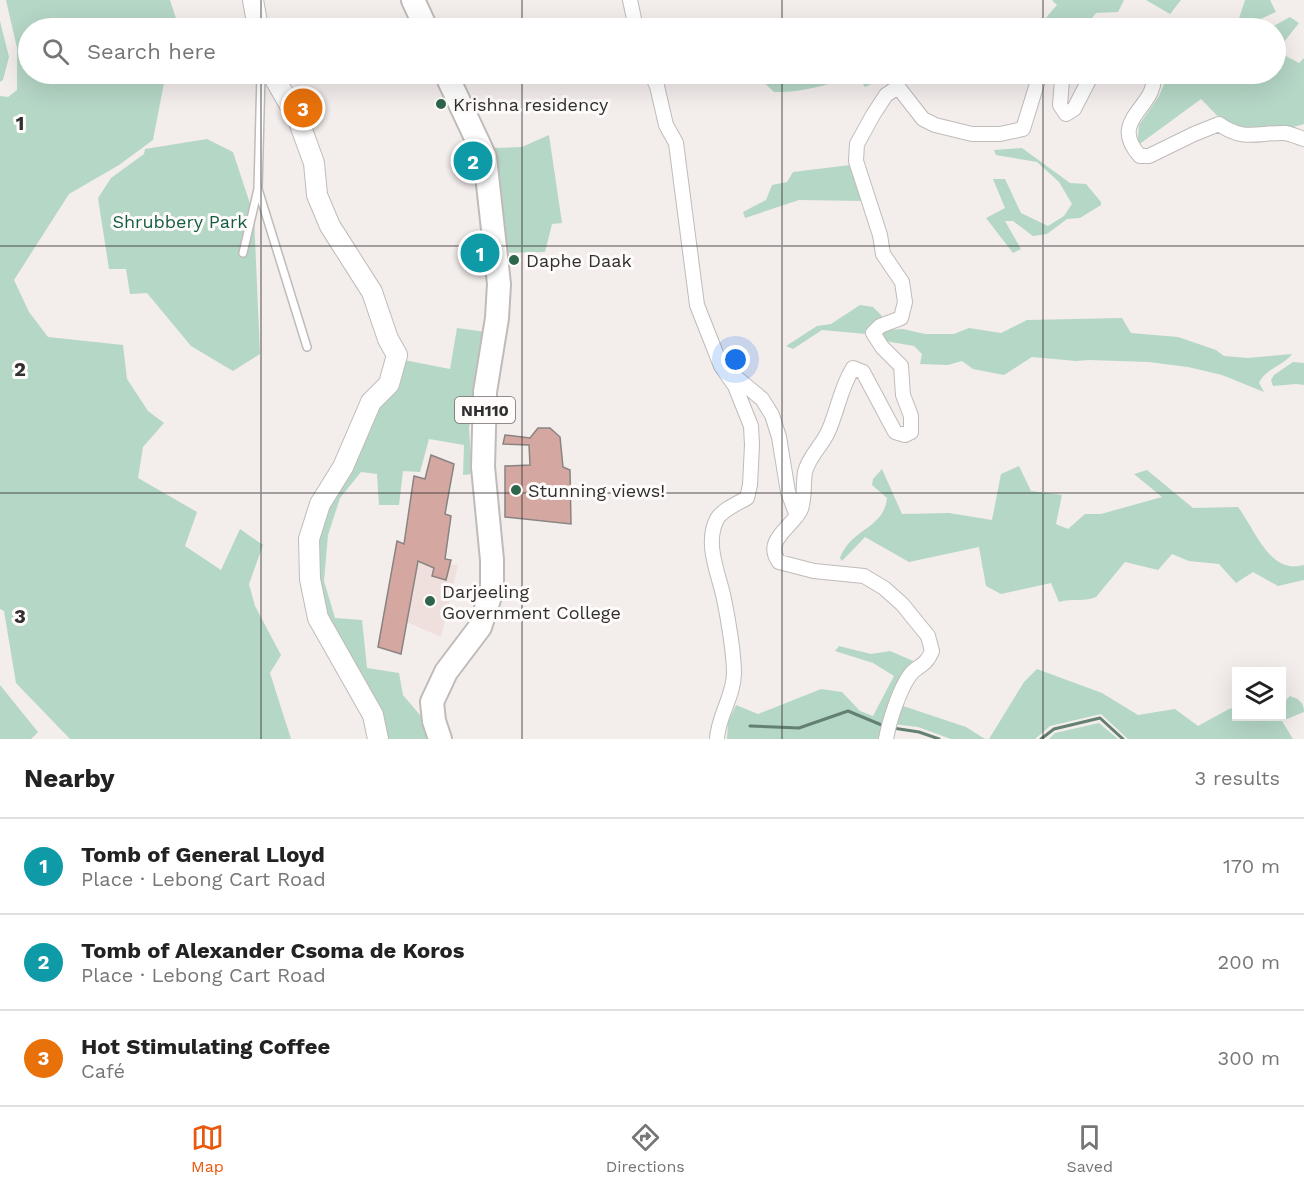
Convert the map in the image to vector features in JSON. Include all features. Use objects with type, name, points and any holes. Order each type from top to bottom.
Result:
[{"type":"highway","points":[[413,0],[421,18]]},
{"type":"highway","name":"NH110","points":[[440,739],[434,721],[432,702],[446,672],[480,627],[492,590],[492,560],[483,467],[485,392],[497,318],[499,284],[484,157],[451,84]]},
{"type":"main road","points":[[253,0],[256,18]]},
{"type":"main road","points":[[278,84],[298,118],[314,163],[317,195],[330,226],[372,292],[388,339],[397,355],[389,384],[371,402],[343,467],[320,504],[309,539],[310,579],[318,618],[373,715],[378,739]]},
{"type":"street","points":[[630,0],[634,18]]},
{"type":"street","points":[[656,84],[666,125],[676,143],[697,305],[721,366],[735,386],[751,426],[750,485],[747,498],[718,516],[711,537],[724,600],[734,673],[732,691],[717,730],[717,739]]},
{"type":"street","points":[[886,739],[889,723],[910,674],[928,661],[932,651],[928,636],[902,604],[884,588],[864,576],[814,571],[779,562],[774,555],[774,544],[778,537],[793,523],[802,506],[805,474],[810,458],[826,435],[838,407],[843,383],[853,368],[863,372],[895,432],[905,435],[911,432],[911,416],[903,395],[901,366],[882,347],[873,333],[880,326],[901,318],[905,302],[902,282],[883,255],[880,235],[856,161],[857,144],[886,95],[898,87],[923,119],[935,125],[972,134],[1000,134],[1023,129],[1037,84]]},
{"type":"street","points":[[1062,84],[1060,105],[1066,114],[1074,110],[1087,84]]},
{"type":"street","points":[[1153,84],[1130,121],[1128,137],[1132,147],[1140,156],[1149,156],[1219,124],[1229,131],[1253,136],[1287,133],[1304,139]]},
{"type":"street","points":[[721,366],[762,399],[772,415],[779,437],[788,492],[797,516]]},
{"type":"lane","points":[[243,253],[258,189],[261,84]]},
{"type":"lane","points":[[258,189],[307,347]]},
{"type":"shaded area","name":"Darjeeling Government College","points":[[418,561],[434,568],[432,576],[446,580],[450,565],[458,565],[441,637],[407,622]]},
{"type":"green space","points":[[6,0],[170,0],[176,18],[18,18],[18,84],[164,84],[153,140],[119,165],[69,194],[14,280],[29,312],[48,337],[123,345],[127,379],[148,411],[164,423],[143,447],[138,478],[197,512],[185,546],[221,570],[240,529],[263,545],[249,584],[255,606],[281,655],[270,673],[291,739],[70,739],[16,683],[4,611],[0,609],[0,96],[8,97],[17,90],[17,48]]},
{"type":"green space","points":[[1052,0],[1124,0],[1118,12],[1096,13],[1092,18],[1046,18],[1057,5]]},
{"type":"green space","points":[[1146,0],[1181,0],[1170,14]]},
{"type":"green space","points":[[1245,0],[1270,0],[1276,12],[1263,18],[1239,18]]},
{"type":"green space","points":[[1290,17],[1299,23],[1286,39],[1286,19]]},
{"type":"green space","points":[[0,21],[9,57],[3,80],[0,82]]},
{"type":"green space","points":[[1286,56],[1299,63],[1304,58],[1304,124],[1273,131],[1250,131],[1230,125],[1201,99],[1137,146],[1139,125],[1159,96],[1164,84],[1286,84]]},
{"type":"green space","points":[[765,84],[830,84],[802,90],[774,92]]},
{"type":"green space","points":[[549,135],[562,223],[552,224],[545,252],[502,253],[490,148],[522,147]]},
{"type":"green space","name":"Shrubbery Park","points":[[207,139],[233,152],[254,216],[260,354],[233,371],[191,346],[147,293],[130,294],[126,269],[109,269],[98,198],[111,178],[144,154],[145,149]]},
{"type":"green space","points":[[1022,148],[1070,183],[1086,184],[1101,205],[1080,218],[1067,219],[1047,234],[1033,236],[1013,221],[1005,221],[1021,249],[1013,253],[986,218],[1005,208],[993,179],[1005,179],[1021,213],[1048,226],[1064,216],[1072,204],[1059,182],[1037,162],[996,155],[994,150]]},
{"type":"green space","points":[[850,165],[865,201],[799,200],[745,218],[743,212],[766,200],[772,185],[787,182],[793,172]]},
{"type":"green space","points":[[860,305],[873,307],[882,316],[881,324],[866,334],[822,330],[793,349],[786,346],[817,326],[831,324]]},
{"type":"green space","points":[[1122,318],[1131,333],[1178,337],[1216,350],[1224,356],[1248,358],[1292,354],[1262,378],[1259,383],[1264,392],[1222,375],[1188,367],[1149,362],[1076,361],[1032,357],[1004,375],[973,369],[962,361],[948,365],[920,364],[922,354],[914,346],[885,341],[881,335],[888,330],[903,329],[925,334],[954,334],[969,328],[1001,333],[1027,320]]},
{"type":"green space","points":[[457,328],[486,332],[469,428],[472,474],[463,475],[464,445],[429,439],[420,472],[403,471],[399,505],[379,505],[377,474],[361,472],[340,498],[328,535],[324,581],[335,618],[362,620],[367,668],[399,673],[403,695],[425,721],[431,739],[382,739],[321,618],[314,575],[324,504],[404,360],[450,369]]},
{"type":"green space","points":[[1293,362],[1304,363],[1304,385],[1273,386],[1271,380],[1274,375]]},
{"type":"green space","points":[[1019,466],[1031,491],[1062,495],[1056,524],[1068,529],[1085,514],[1101,514],[1162,497],[1134,474],[1147,470],[1193,508],[1238,507],[1272,557],[1292,566],[1304,565],[1304,580],[1278,586],[1253,572],[1236,583],[1219,564],[1189,561],[1172,554],[1158,570],[1125,562],[1096,597],[1059,602],[1051,583],[1001,594],[986,586],[979,547],[909,562],[865,537],[842,561],[840,558],[852,540],[874,523],[885,508],[887,498],[872,485],[873,479],[882,469],[902,514],[949,513],[992,520],[1001,474]]},
{"type":"green space","points":[[839,646],[871,654],[890,651],[918,663],[882,739],[727,739],[728,722],[736,705],[758,714],[821,689],[842,692],[860,711],[873,716],[894,676],[873,663],[835,651]]},
{"type":"green space","points":[[1037,669],[1102,693],[1138,715],[1175,709],[1198,726],[1232,708],[1232,721],[1282,721],[1293,739],[1128,739],[1101,714],[1050,726],[1035,739],[989,739],[1024,682]]},
{"type":"green space","points":[[0,685],[38,732],[31,739],[0,739]]},
{"type":"green space","points":[[1290,696],[1296,698],[1303,706],[1304,712],[1286,719],[1286,700]]},
{"type":"green space","points":[[900,705],[966,727],[985,739],[951,739],[918,727],[893,724]]},
{"type":"green space","points":[[1099,723],[1118,739],[1049,739],[1055,733]]},
{"type":"building","points":[[538,428],[550,428],[560,437],[563,467],[570,470],[571,524],[505,517],[505,466],[530,465],[529,445],[503,444],[505,435],[530,438]]},
{"type":"building","name":"Darjeeling Government College","points":[[431,455],[454,464],[445,514],[451,516],[445,559],[451,560],[446,580],[432,576],[434,568],[418,561],[401,654],[378,647],[397,541],[404,544],[414,476],[425,479]]},
{"type":"waterway","points":[[750,726],[799,728],[848,711],[884,726]]},
{"type":"waterway","points":[[1041,739],[1054,729],[1100,718],[1123,739]]},
{"type":"waterway","points":[[893,728],[919,732],[939,739]]},
{"type":"place","name":"Krishna residency","points":[[441,104]]},
{"type":"place","name":"Hot Stimulating Coffee","points":[[303,108]]},
{"type":"place","name":"Tomb of Alexander Csoma de Koros","points":[[473,161]]},
{"type":"place","name":"Tomb of General Lloyd","points":[[480,253]]},
{"type":"place","name":"Daphe Daak","points":[[514,260]]},
{"type":"place","name":"Stunning views!","points":[[516,490]]},
{"type":"place","name":"Darjeeling Government College","points":[[430,601]]}]
